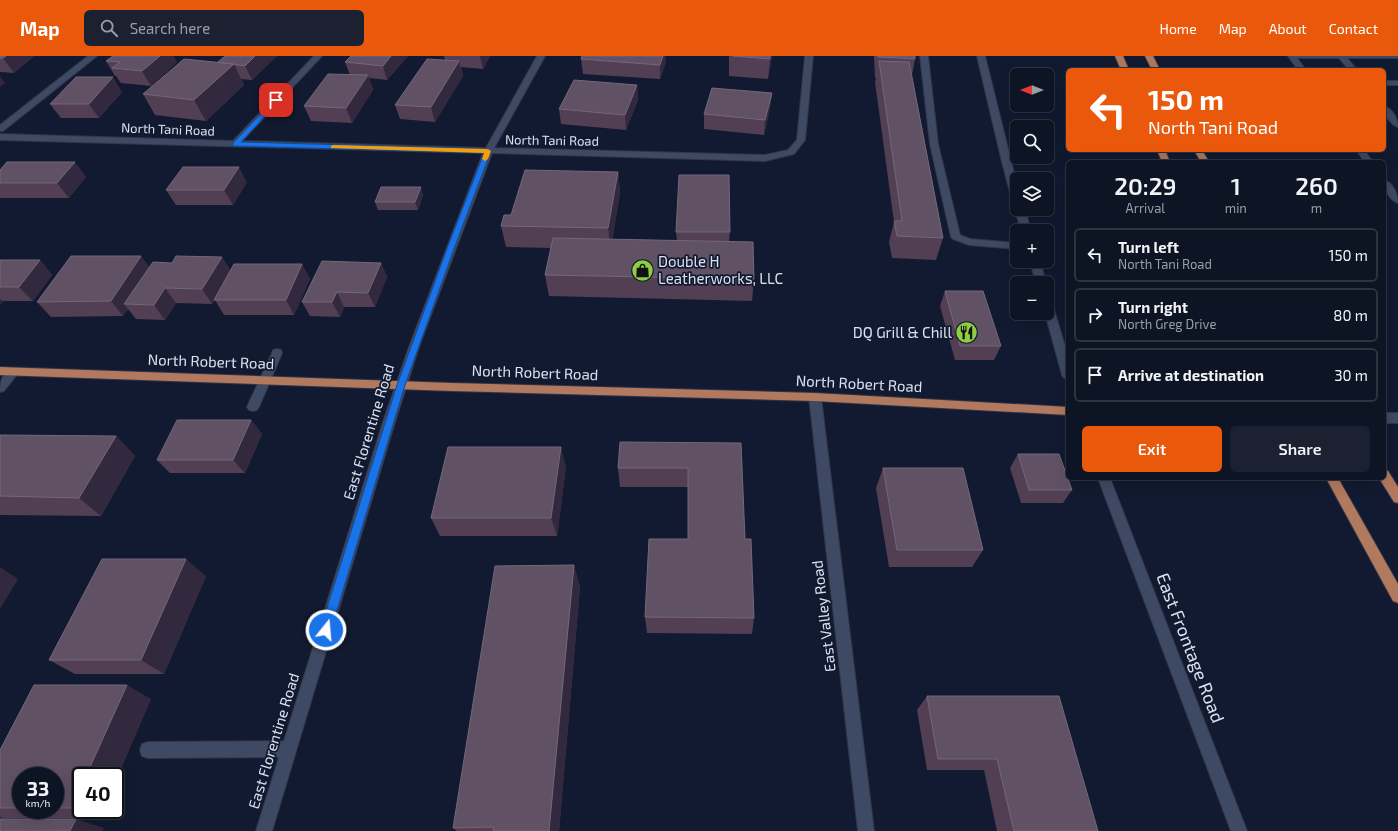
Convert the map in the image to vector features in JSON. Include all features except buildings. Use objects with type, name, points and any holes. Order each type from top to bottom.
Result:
[{"type":"main road","points":[[1119,56],[1124,68]]},
{"type":"main road","points":[[1149,56],[1155,68]]},
{"type":"main road","name":"North Robert Road","points":[[0,371],[401,385],[815,396],[1066,411]]},
{"type":"main road","points":[[1386,478],[1398,498]]},
{"type":"main road","points":[[1333,480],[1398,597]]},
{"type":"street","points":[[0,129],[93,56]]},
{"type":"street","points":[[235,144],[318,56]]},
{"type":"street","name":"East Florentine Road","points":[[264,831],[401,385],[448,253],[488,151],[541,56]]},
{"type":"street","name":"North Tani Road","points":[[0,137],[765,158],[791,152],[801,140],[809,56]]},
{"type":"street","points":[[924,56],[934,144],[956,237],[969,242],[1010,245]]},
{"type":"street","points":[[981,56],[1010,176]]},
{"type":"street","points":[[1292,56],[1398,56]]},
{"type":"street","points":[[1292,56],[1301,68]]},
{"type":"street","points":[[1341,56],[1351,68]]},
{"type":"street","points":[[1386,83],[1398,83]]},
{"type":"street","points":[[1386,109],[1398,110]]},
{"type":"street","points":[[1386,110],[1398,125]]},
{"type":"street","points":[[1386,185],[1398,200]]},
{"type":"street","points":[[1052,320],[1066,368]]},
{"type":"street","points":[[252,407],[277,352]]},
{"type":"street","points":[[0,388],[13,372]]},
{"type":"street","name":"East Valley Road","points":[[815,396],[866,831]]},
{"type":"street","points":[[1386,418],[1398,418]]},
{"type":"street","name":"East Frontage Road","points":[[1105,480],[1239,831]]},
{"type":"street","points":[[148,750],[289,749]]},
{"type":"slow traffic","points":[[333,147],[488,151],[485,159]]},
{"type":"place","name":"Double H Leatherworks, LLC","points":[[642,271]]},
{"type":"place","name":"DQ Grill & Chill","points":[[967,333]]},
{"type":"route","points":[[276,100],[235,144],[488,151],[451,246],[401,385],[326,630]]}]
